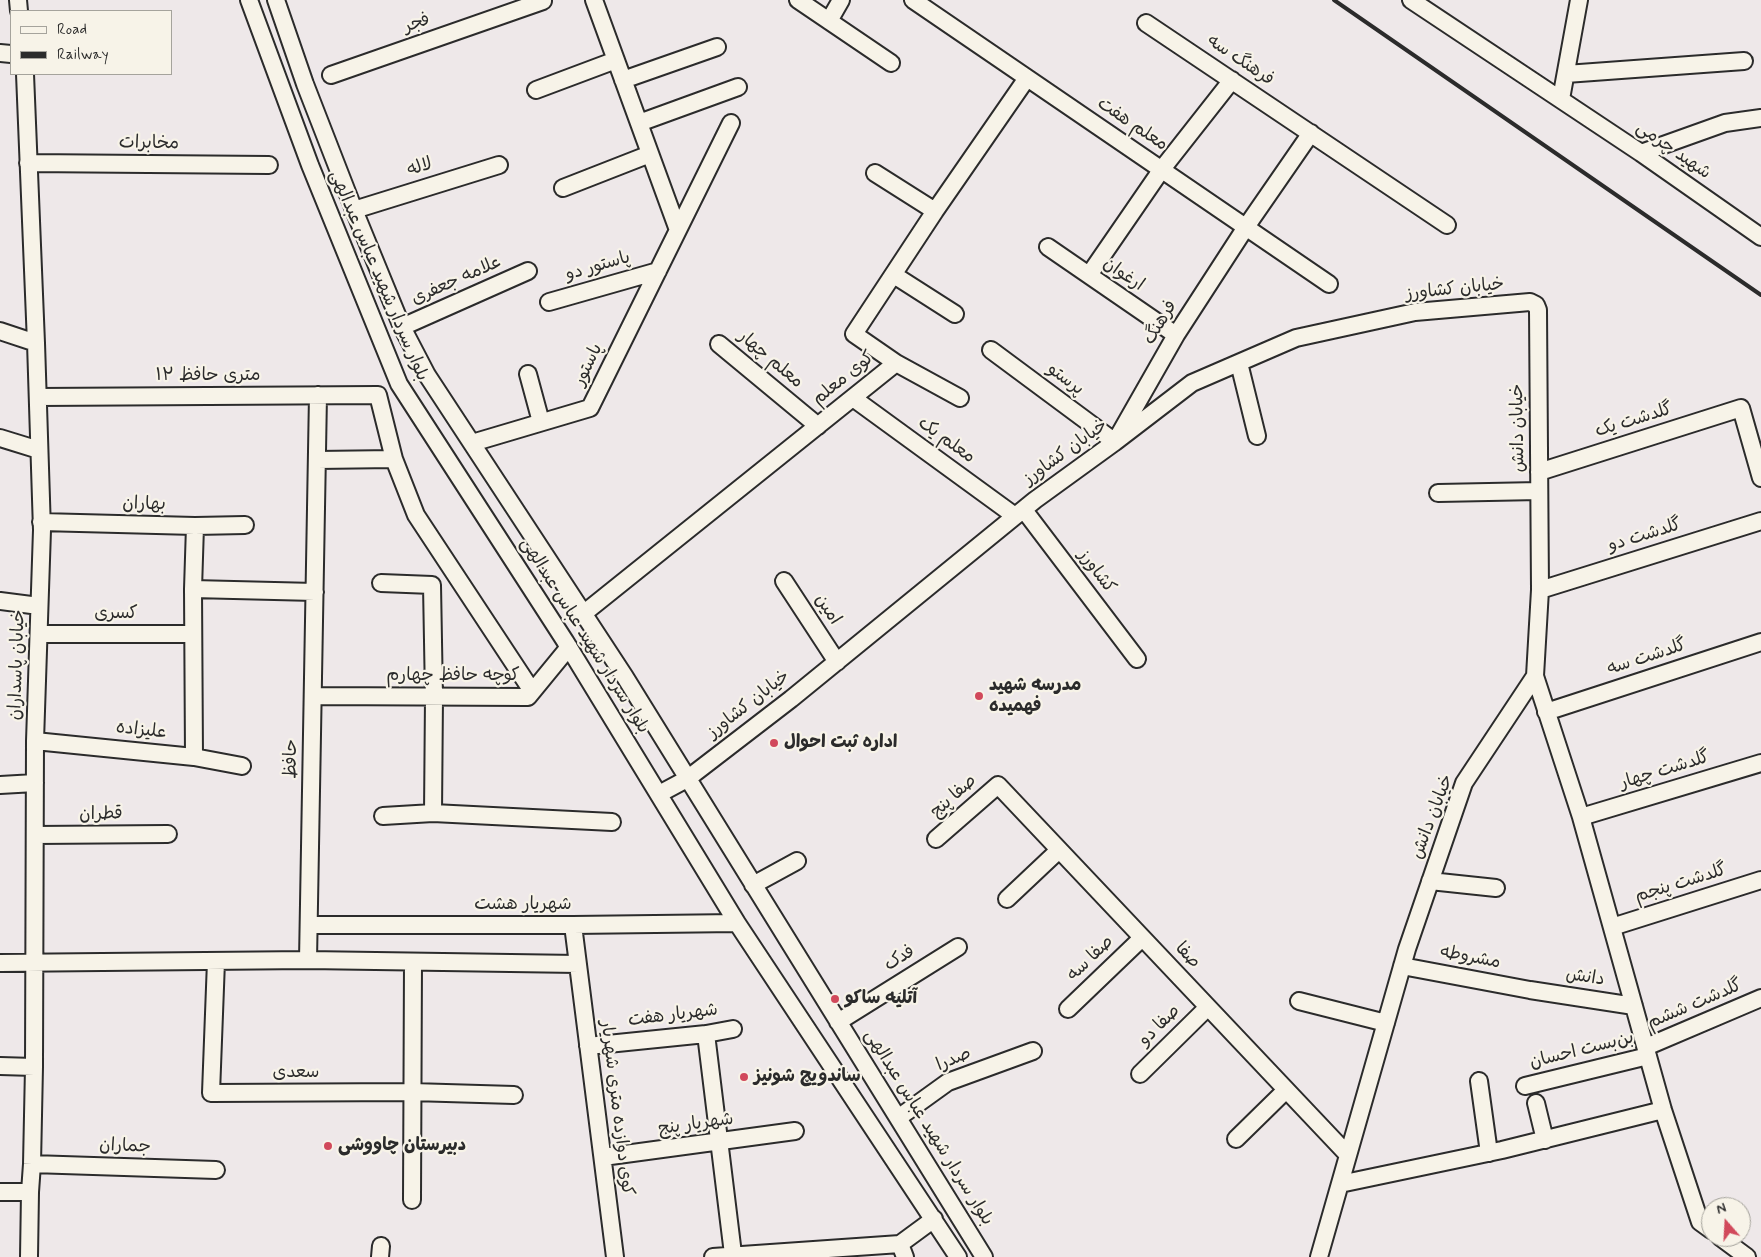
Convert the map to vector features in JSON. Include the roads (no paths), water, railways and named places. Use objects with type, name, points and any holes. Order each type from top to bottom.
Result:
[{"type":"street","name":"بلوار سردار شهید عباس عبدالهی","points":[[249,0],[310,165],[399,384],[569,647],[737,923],[958,1257]]},
{"type":"street","name":"بلوار سردار شهید عباس عبدالهی","points":[[276,0],[305,84],[354,210],[402,327],[427,375],[625,677],[984,1257]]},
{"type":"street","name":"فجر","points":[[331,75],[545,0]]},
{"type":"street","points":[[594,0],[678,230]]},
{"type":"street","points":[[798,0],[891,63]]},
{"type":"street","points":[[829,21],[841,0]]},
{"type":"street","name":"معلم هفت","points":[[913,0],[1329,284]]},
{"type":"street","name":"شهید چرمی","points":[[1411,0],[1641,153],[1761,237]]},
{"type":"street","points":[[1561,99],[1579,0]]},
{"type":"street","name":"فرهنگ سه","points":[[1146,23],[1447,225]]},
{"type":"street","points":[[623,80],[717,47]]},
{"type":"street","points":[[536,90],[616,60]]},
{"type":"street","points":[[1566,74],[1744,60]]},
{"type":"street","name":"خیابان پاسداران","points":[[25,75],[41,522],[35,740],[34,1067],[30,1257]]},
{"type":"street","name":"کوی معلم","points":[[583,614],[896,363],[854,334],[935,210],[1027,78]]},
{"type":"street","points":[[1088,275],[1162,169],[1232,80]]},
{"type":"street","points":[[639,123],[738,87]]},
{"type":"street","points":[[1641,153],[1725,123],[1761,118]]},
{"type":"street","name":"پاستور","points":[[472,443],[590,408],[731,123]]},
{"type":"street","points":[[1246,227],[1311,133]]},
{"type":"street","points":[[563,188],[650,154]]},
{"type":"street","name":"مخابرات","points":[[28,163],[269,165]]},
{"type":"street","name":"لاله","points":[[354,210],[499,165]]},
{"type":"street","points":[[875,173],[935,210]]},
{"type":"street","name":"فرهنگ","points":[[1115,442],[1176,335],[1246,227]]},
{"type":"street","name":"ارغوان","points":[[1048,247],[1176,335]]},
{"type":"street","name":"علامه جعفری","points":[[402,327],[528,271]]},
{"type":"street","name":"پاستور دو","points":[[549,302],[658,271]]},
{"type":"street","points":[[894,275],[955,314]]},
{"type":"street","name":"خیابان کشاورز","points":[[659,794],[687,779],[837,662],[1019,513],[1192,383],[1296,338],[1415,312],[1530,302],[1536,305]]},
{"type":"street","name":"خیابان دانش","points":[[1319,1257],[1402,966],[1464,783],[1536,676],[1540,590],[1538,310],[1536,305]]},
{"type":"street","points":[[0,332],[36,343]]},
{"type":"street","name":"معلم چهار","points":[[719,344],[818,426]]},
{"type":"street","name":"پرستو","points":[[991,350],[1115,442]]},
{"type":"street","points":[[896,363],[960,398]]},
{"type":"street","points":[[1239,363],[1257,436]]},
{"type":"street","points":[[528,374],[541,422]]},
{"type":"street","name":"حافظ","points":[[308,960],[318,395]]},
{"type":"street","name":"۱۲ متری حافظ","points":[[38,397],[378,395],[394,459]]},
{"type":"street","name":"معلم یک","points":[[853,398],[1019,513]]},
{"type":"street","name":"گلدشت یک","points":[[1539,472],[1741,408],[1761,478]]},
{"type":"street","points":[[0,438],[39,450]]},
{"type":"street","points":[[317,460],[394,459],[416,515],[532,691]]},
{"type":"street","points":[[1438,493],[1539,491]]},
{"type":"street","name":"کشاورز","points":[[1019,513],[1137,659]]},
{"type":"street","name":"گلدشت دو","points":[[1540,590],[1761,521]]},
{"type":"street","name":"بهاران","points":[[41,522],[194,526],[246,525]]},
{"type":"street","points":[[194,526],[194,757]]},
{"type":"street","name":"امین","points":[[784,580],[837,662]]},
{"type":"street","points":[[381,582],[432,585],[434,696],[433,813]]},
{"type":"street","points":[[193,589],[315,592]]},
{"type":"street","points":[[0,601],[39,606]]},
{"type":"street","name":"کسری","points":[[39,634],[193,634]]},
{"type":"street","name":"گلدشت سه","points":[[1546,712],[1761,642]]},
{"type":"street","name":"کوچه حافظ چهارم","points":[[313,696],[528,697],[569,647]]},
{"type":"street","points":[[1536,676],[1581,817],[1663,1110],[1701,1223]]},
{"type":"street","name":"علیزاده","points":[[35,740],[194,757],[242,766]]},
{"type":"street","name":"گلدشت چهار","points":[[1581,817],[1761,763]]},
{"type":"street","points":[[0,786],[35,784]]},
{"type":"street","name":"صفا پنج","points":[[936,839],[998,785]]},
{"type":"street","name":"صفا","points":[[998,785],[1348,1155]]},
{"type":"street","points":[[383,816],[433,813],[612,822]]},
{"type":"street","name":"قطران","points":[[35,836],[168,834]]},
{"type":"street","points":[[1006,899],[1059,850]]},
{"type":"street","points":[[753,885],[797,862]]},
{"type":"street","name":"گلدشت پنجم","points":[[1612,927],[1761,880]]},
{"type":"street","points":[[1430,881],[1496,888]]},
{"type":"street","name":"شهریار هشت","points":[[309,926],[737,923]]},
{"type":"street","name":"کوی دوازده متری شهریار","points":[[573,925],[615,1257]]},
{"type":"street","name":"صفا سه","points":[[1068,1009],[1142,938]]},
{"type":"street","name":"فدک","points":[[838,1022],[958,947]]},
{"type":"street","points":[[0,963],[308,960],[578,964]]},
{"type":"street","name":"سعدی","points":[[216,962],[211,1093],[412,1092],[514,1095]]},
{"type":"street","points":[[412,1200],[413,962]]},
{"type":"street","name":"مشروطه","points":[[1402,966],[1530,990]]},
{"type":"street","name":"دانش","points":[[1530,990],[1634,1006]]},
{"type":"street","name":"گلدشت ششم","points":[[1647,1052],[1761,998]]},
{"type":"street","points":[[1299,1001],[1386,1023]]},
{"type":"street","name":"صفا دو","points":[[1140,1074],[1208,1007]]},
{"type":"street","name":"شهریار هفت","points":[[588,1046],[706,1034],[733,1029]]},
{"type":"street","points":[[706,1034],[733,1254]]},
{"type":"street","name":"صدرا","points":[[898,1118],[948,1082],[1033,1051]]},
{"type":"street","name":"بن‌بست احسان","points":[[1525,1086],[1647,1052]]},
{"type":"street","points":[[0,1066],[34,1067]]},
{"type":"street","points":[[1479,1081],[1489,1153]]},
{"type":"street","points":[[1236,1139],[1286,1090]]},
{"type":"street","points":[[1536,1103],[1545,1140]]},
{"type":"street","points":[[1340,1184],[1489,1153],[1663,1110]]},
{"type":"street","name":"شهریار پنج","points":[[603,1157],[795,1131]]},
{"type":"street","name":"جماران","points":[[32,1164],[216,1170]]},
{"type":"street","points":[[0,1192],[30,1192]]},
{"type":"street","points":[[713,1257],[733,1254],[903,1250],[934,1219]]},
{"type":"street","points":[[1734,1247],[1747,1257]]},
{"type":"railway","points":[[1334,0],[1761,295]]},
{"type":"place","name":"مدرسه شهید فهمیده","points":[[979,696]]},
{"type":"place","name":"اداره ثبت احوال","points":[[774,743]]},
{"type":"place","name":"آتلیه ساکو","points":[[835,999]]},
{"type":"place","name":"ساندویچ شونیز","points":[[744,1077]]},
{"type":"place","name":"دبیرستان چاووشی","points":[[328,1146]]}]
